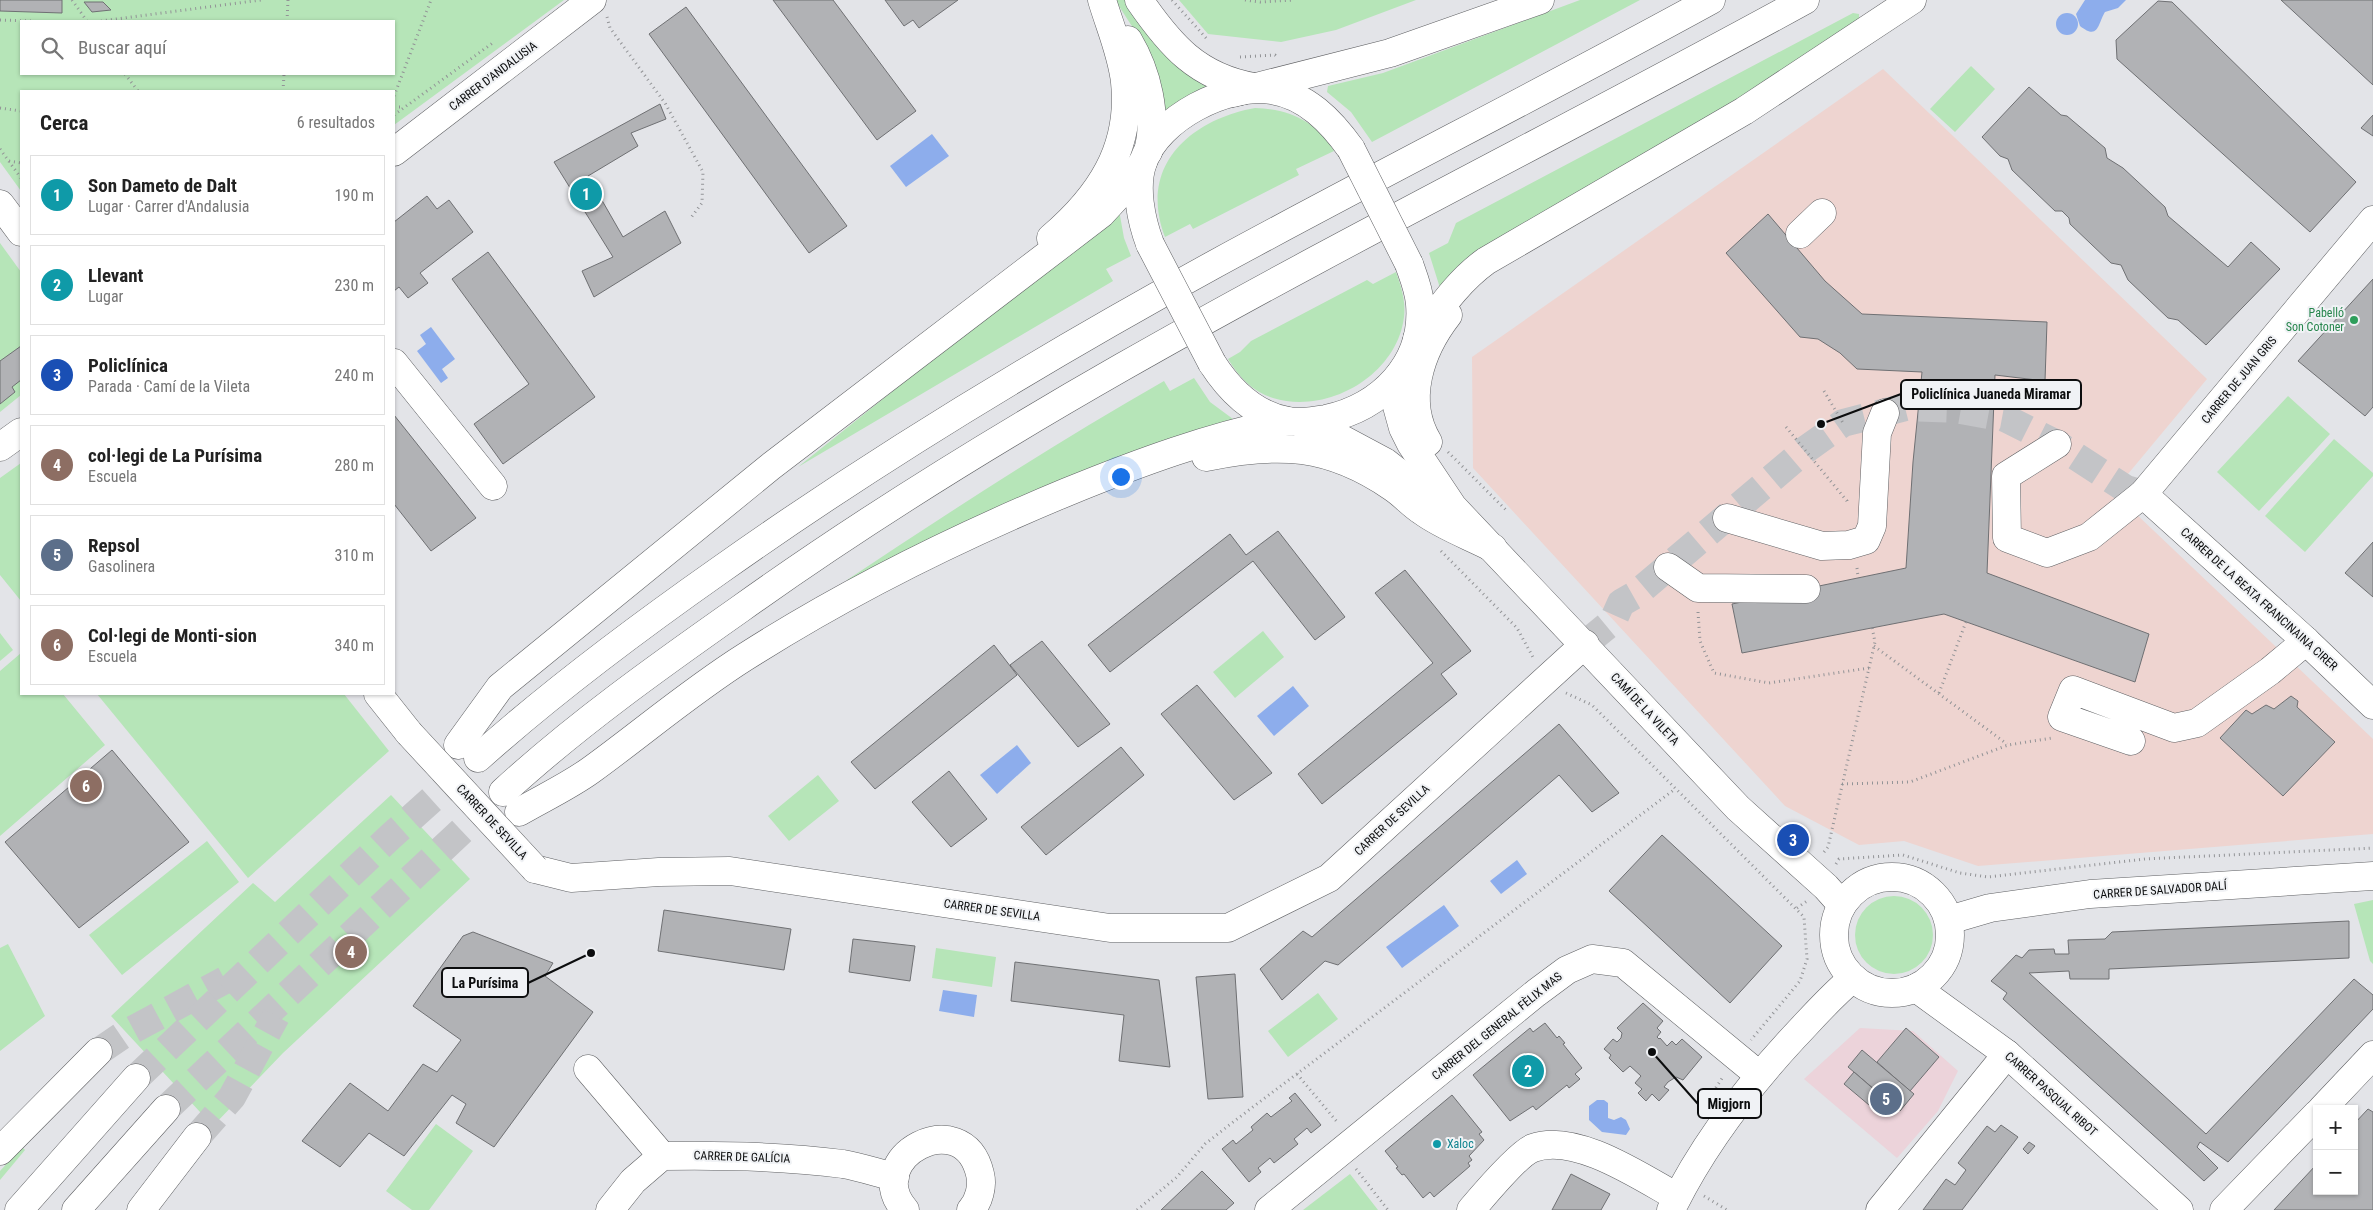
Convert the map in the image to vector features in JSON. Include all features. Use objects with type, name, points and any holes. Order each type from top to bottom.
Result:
[{"type":"main road","points":[[1103,0],[1132,47],[1147,86],[1152,132],[1146,157]]},
{"type":"main road","points":[[998,293],[1008,274],[1078,214],[1092,199],[1116,151],[1124,120],[1125,80],[1103,0]]},
{"type":"main road","points":[[1138,0],[1157,26],[1188,59],[1225,80],[1252,90],[1299,99],[1327,118],[1351,149],[1409,264],[1417,287],[1420,305],[1417,339]]},
{"type":"main road","points":[[1540,0],[1390,53],[1252,90],[1217,96],[1186,112],[1157,138],[1125,188],[1101,214],[770,467],[500,687],[468,751],[513,727],[595,662],[768,536],[953,417],[1060,352],[1212,266],[1711,0]]},
{"type":"main road","points":[[1805,0],[1235,303],[1065,399],[966,458],[796,569],[717,624],[603,710],[511,802],[589,772],[712,678],[799,624],[931,554],[1046,501],[1189,446],[1252,428],[1291,422],[1313,421],[1338,416],[1363,407],[1386,390],[1401,373],[1417,339],[1456,287],[1474,269],[1500,251],[1637,175],[1744,111],[1912,0]]},
{"type":"main road","name":"CARRER D'ANDALUSIA","points":[[395,151],[599,5]]},
{"type":"main road","name":"CAMÍ DE LA VILETA","points":[[1146,157],[1141,204],[1142,219],[1150,244],[1212,363],[1237,396],[1252,406],[1351,443],[1384,462],[1426,494],[1453,507]]},
{"type":"main road","points":[[1453,507],[1417,414],[1417,380],[1432,339],[1461,299],[1479,281],[1507,260],[1594,210],[1637,175]]},
{"type":"main road","points":[[0,204],[20,231]]},
{"type":"main road","points":[[1800,234],[1822,213]]},
{"type":"main road","name":"CARRER DE JUAN GRIS","points":[[2057,444],[2006,476],[2007,538],[2047,553],[2089,537],[2143,494],[2373,220]]},
{"type":"main road","points":[[395,364],[493,486]]},
{"type":"main road","name":"CAMÍ DE LA VILETA","points":[[1401,373],[1395,399],[1403,428],[1410,444],[1453,507],[1585,644],[1738,808],[1834,896]]},
{"type":"main road","points":[[1727,518],[1822,546],[1853,544],[1866,540],[1872,526],[1877,433],[1885,412]]},
{"type":"main road","points":[[0,447],[20,433]]},
{"type":"main road","points":[[1046,501],[1202,457],[1260,448],[1295,448],[1334,457],[1365,470],[1395,488],[1423,512],[1493,548]]},
{"type":"main road","name":"CARRER DE LA BEATA FRANCINAINA CIRER","points":[[2143,494],[2306,640],[2373,705]]},
{"type":"main road","points":[[1668,567],[1698,588],[1806,589]]},
{"type":"main road","points":[[2131,741],[2062,717],[2072,690],[2174,728],[2197,723],[2270,671],[2306,640]]},
{"type":"main road","name":"CARRER DE SEVILLA","points":[[379,695],[409,733],[535,869],[571,878],[659,872],[730,871],[1110,928],[1228,928],[1329,878],[1585,644]]},
{"type":"main road","name":"CARRER DE SALVADOR DALÍ","points":[[1949,920],[1990,908],[2090,894],[2373,876]]},
{"type":"main road","points":[[1891,877],[1910,880],[1927,888],[1941,902],[1949,920],[1951,936],[1948,952],[1941,967],[1930,980],[1916,988],[1900,993],[1883,993],[1867,987],[1853,978],[1841,962],[1834,944],[1834,896],[1855,890],[1872,881],[1891,877]]},
{"type":"main road","name":"CARRER DEL GENERAL FÈLIX MAS","points":[[1268,1210],[1536,993],[1567,970],[1592,960],[1623,963],[1759,1075]]},
{"type":"main road","points":[[1470,1210],[1510,1167],[1532,1148],[1562,1144],[1610,1160],[1674,1204],[1732,1109],[1759,1075],[1835,993],[1853,978]]},
{"type":"main road","name":"CARRER PASQUAL RIBOT","points":[[1916,988],[2008,1054],[2179,1210]]},
{"type":"main road","points":[[0,1151],[98,1052]]},
{"type":"main road","points":[[1880,1210],[2008,1054]]},
{"type":"main road","points":[[2326,1105],[2373,1055]]},
{"type":"main road","points":[[588,1069],[662,1156],[632,1182],[610,1210]]},
{"type":"main road","points":[[19,1210],[136,1078]]},
{"type":"main road","points":[[76,1210],[166,1109]]},
{"type":"main road","points":[[2224,1210],[2313,1118]]},
{"type":"main road","points":[[141,1210],[197,1137]]},
{"type":"main road","points":[[905,1210],[896,1191],[895,1177],[903,1158],[919,1144],[933,1140],[947,1140],[960,1145],[971,1154],[978,1166],[981,1180],[980,1194],[971,1210]]},
{"type":"main road","name":"CARRER DE GALÍCIA","points":[[662,1156],[727,1155],[784,1158],[844,1164],[895,1177]]},
{"type":"path","points":[[72,0],[86,20]]},
{"type":"path","points":[[109,20],[261,0]]},
{"type":"path","points":[[287,20],[288,0]]},
{"type":"path","points":[[395,93],[431,0]]},
{"type":"path","points":[[1245,0],[1260,2],[1293,0]]},
{"type":"path","points":[[599,5],[610,28],[665,103],[703,172],[702,203],[690,220]]},
{"type":"path","points":[[0,20],[20,21]]},
{"type":"path","points":[[395,114],[498,39]]},
{"type":"path","points":[[126,75],[137,90]]},
{"type":"path","points":[[282,90],[284,75]]},
{"type":"path","points":[[395,107],[405,107]]},
{"type":"path","points":[[0,108],[20,111]]},
{"type":"path","points":[[0,149],[20,177]]},
{"type":"path","points":[[8,160],[20,163]]},
{"type":"path","points":[[1824,391],[1843,423]]},
{"type":"path","points":[[1786,427],[1847,501],[1858,577]]},
{"type":"path","points":[[1444,447],[1508,512]]},
{"type":"path","points":[[1440,551],[1517,628],[1530,654],[1550,676],[1570,695],[1579,697],[1592,705],[1804,917],[1807,959],[1800,981],[1738,1056],[1710,1098]]},
{"type":"path","points":[[1698,588],[1700,641],[1714,674],[1769,683],[1869,668]]},
{"type":"path","points":[[1938,693],[1966,622]]},
{"type":"path","points":[[1828,847],[1874,646],[1872,628]]},
{"type":"path","points":[[1874,646],[2008,744]]},
{"type":"path","points":[[1842,784],[1910,782],[2008,744],[2056,738]]},
{"type":"path","points":[[1138,1210],[1177,1176],[1205,1144],[1674,789]]},
{"type":"path","points":[[1797,908],[1834,896],[1839,859],[1903,855],[1960,873],[1988,877],[2145,859],[2373,848]]},
{"type":"path","points":[[1297,1074],[1348,1146],[1388,1210]]},
{"type":"shaded area","points":[[1883,69],[2207,379],[2113,492],[2373,739],[2373,834],[1978,866],[1904,841],[1859,845],[1785,806],[1473,468],[1472,357]]},
{"type":"shaded area","points":[[1860,1028],[1913,1031],[1958,1071],[1938,1111],[1897,1158],[1804,1079]]},
{"type":"green space","points":[[0,0],[564,0],[395,124],[395,90],[20,90],[20,190],[0,162]]},
{"type":"green space","points":[[1115,0],[1125,0],[1144,29],[1162,51],[1183,71],[1212,90],[1162,119],[1146,48]]},
{"type":"green space","points":[[1179,0],[1416,0],[1336,30],[1281,42],[1208,34]]},
{"type":"green space","points":[[1580,0],[1640,0],[1372,142],[1351,112],[1327,92],[1328,86],[1383,73]]},
{"type":"green space","points":[[1853,13],[1859,14],[1859,20],[1812,54],[1440,288],[1429,253],[1448,243],[1456,223]]},
{"type":"green space","points":[[1971,66],[1995,89],[1955,132],[1930,109]]},
{"type":"green space","points":[[1255,108],[1290,114],[1310,124],[1334,151],[1296,169],[1299,175],[1193,229],[1190,224],[1165,237],[1158,212],[1158,189],[1164,169],[1175,151],[1190,136],[1209,123],[1231,114]]},
{"type":"green space","points":[[1119,210],[1124,238],[1131,256],[1106,269],[1113,281],[798,467]]},
{"type":"green space","points":[[0,243],[20,271],[20,396],[0,412]]},
{"type":"green space","points":[[1396,272],[1404,299],[1404,317],[1399,338],[1388,357],[1374,373],[1356,386],[1337,395],[1316,401],[1294,402],[1273,398],[1259,392],[1247,383],[1228,359],[1240,352],[1251,341],[1367,280],[1373,284]]},
{"type":"green space","points":[[1194,378],[1210,402],[1233,419],[1233,422],[850,583],[847,580],[1004,478],[1164,381],[1170,391]]},
{"type":"green space","points":[[2288,396],[2330,434],[2259,511],[2217,472]]},
{"type":"green space","points":[[2334,439],[2373,473],[2373,476],[2305,552],[2265,516]]},
{"type":"green space","points":[[20,464],[20,600],[0,575],[0,478]]},
{"type":"green space","points":[[1263,631],[1284,657],[1235,698],[1213,672]]},
{"type":"green space","points":[[0,633],[13,650],[0,661]]},
{"type":"green space","points":[[20,654],[20,695],[64,695],[105,745],[0,836],[0,671]]},
{"type":"green space","points":[[98,695],[345,695],[389,751],[248,878]]},
{"type":"green space","points":[[818,775],[839,801],[789,841],[768,816]]},
{"type":"green space","points":[[391,795],[470,879],[283,1053],[213,1126],[111,1016],[253,883],[275,902]]},
{"type":"green space","points":[[207,841],[239,882],[122,975],[89,935]]},
{"type":"green space","points":[[1894,896],[1909,899],[1922,907],[1930,920],[1933,935],[1930,950],[1922,963],[1909,971],[1894,974],[1879,971],[1866,963],[1858,950],[1855,935],[1858,920],[1866,907],[1879,899]]},
{"type":"green space","points":[[2373,900],[2373,964],[2370,961],[2354,904]]},
{"type":"green space","points":[[8,944],[45,1016],[0,1051],[0,948]]},
{"type":"green space","points":[[936,948],[996,957],[992,987],[932,978]]},
{"type":"green space","points":[[1318,993],[1338,1019],[1288,1057],[1268,1031]]},
{"type":"green space","points":[[436,1124],[473,1151],[429,1210],[412,1210],[386,1191]]},
{"type":"green space","points":[[22,1147],[25,1150],[0,1180],[0,1171]]},
{"type":"green space","points":[[1350,1174],[1378,1210],[1303,1210]]},
{"type":"water","points":[[2085,0],[2126,0],[2118,8],[2105,12],[2097,29],[2091,32],[2080,26],[2076,14]]},
{"type":"water","points":[[2067,13],[2075,16],[2078,24],[2075,32],[2067,35],[2059,32],[2056,24],[2059,16]]},
{"type":"water","points":[[932,134],[949,156],[906,187],[890,166]]},
{"type":"water","points":[[431,327],[455,359],[442,369],[448,378],[441,383],[417,351],[426,344],[420,335]]},
{"type":"water","points":[[1293,686],[1309,706],[1274,736],[1257,716]]},
{"type":"water","points":[[1017,745],[1031,763],[997,794],[980,775]]},
{"type":"water","points":[[1517,860],[1527,874],[1501,894],[1490,881]]},
{"type":"water","points":[[1444,905],[1459,926],[1402,968],[1386,947]]},
{"type":"water","points":[[943,990],[977,995],[974,1017],[939,1011]]},
{"type":"water","points":[[1597,1100],[1604,1100],[1608,1103],[1608,1118],[1614,1120],[1621,1117],[1626,1120],[1630,1129],[1626,1135],[1602,1132],[1589,1120],[1589,1106]]},
{"type":"building","points":[[0,0],[62,0],[62,13],[0,11]]},
{"type":"building","points":[[773,0],[833,0],[916,111],[877,140]]},
{"type":"building","points":[[885,0],[958,0],[919,28],[913,20],[904,26]]},
{"type":"building","points":[[2281,0],[2373,0],[2373,85]]},
{"type":"building","points":[[2158,1],[2172,2],[2356,182],[2310,232],[2117,59],[2116,40]]},
{"type":"building","points":[[84,2],[103,2],[111,10],[92,12]]},
{"type":"building","points":[[686,7],[847,226],[809,253],[649,34]]},
{"type":"building","points":[[2029,87],[2061,115],[2067,116],[2105,148],[2107,158],[2123,168],[2165,207],[2168,216],[2228,267],[2251,242],[2280,269],[2206,345],[2178,320],[2168,318],[2128,280],[2121,265],[2111,263],[2070,224],[2069,218],[2062,211],[2055,211],[2012,170],[2008,159],[2000,156],[1982,137]]},
{"type":"building","points":[[660,104],[666,119],[631,133],[638,146],[588,176],[623,237],[665,211],[681,243],[594,297],[582,271],[613,257],[554,162]]},
{"type":"building","points":[[2373,115],[2373,136],[2361,128]]},
{"type":"building","points":[[427,196],[437,209],[449,200],[473,232],[420,273],[428,283],[408,298],[399,287],[395,290],[395,221]]},
{"type":"building","points":[[1768,214],[1825,281],[1862,314],[2047,322],[2045,381],[1995,375],[1987,573],[2149,634],[2135,682],[1944,614],[1742,653],[1732,604],[1906,568],[1913,462],[1922,372],[1857,369],[1840,353],[1818,339],[1800,337],[1726,253]]},
{"type":"building","points":[[488,252],[595,397],[503,464],[474,424],[529,384],[452,279]]},
{"type":"building","name":"Pabelló Son Cotoner","points":[[2373,279],[2373,407],[2365,416],[2298,361]]},
{"type":"building","points":[[20,347],[20,381],[12,387],[15,392],[0,404],[0,361]]},
{"type":"building","points":[[395,416],[476,518],[431,551],[395,505]]},
{"type":"building","points":[[1278,531],[1345,617],[1315,640],[1253,561],[1110,672],[1088,645],[1230,534],[1246,555]]},
{"type":"building","points":[[2373,542],[2373,597],[2345,573]]},
{"type":"building","points":[[1405,570],[1471,651],[1441,674],[1457,694],[1322,804],[1298,774],[1433,663],[1375,593]]},
{"type":"building","points":[[1042,641],[1110,724],[1078,747],[1010,665]]},
{"type":"building","points":[[994,645],[1017,675],[875,789],[851,762]]},
{"type":"building","points":[[1197,685],[1272,773],[1234,800],[1161,714]]},
{"type":"building","points":[[2291,696],[2298,701],[2297,707],[2335,742],[2283,796],[2220,738],[2246,710],[2252,714],[2266,705],[2274,709]]},
{"type":"building","points":[[1559,724],[1619,793],[1592,812],[1559,775],[1338,965],[1325,961],[1282,1000],[1260,969],[1303,931],[1312,937]]},
{"type":"building","points":[[1121,747],[1144,775],[1046,855],[1021,827]]},
{"type":"building","points":[[112,750],[189,842],[79,928],[5,842]]},
{"type":"building","points":[[949,771],[987,819],[951,847],[912,802]]},
{"type":"building","points":[[1662,835],[1782,946],[1730,1003],[1609,891]]},
{"type":"building","points":[[664,910],[791,929],[784,970],[658,951]]},
{"type":"building","points":[[2349,921],[2349,958],[2109,969],[2109,979],[2070,979],[2069,971],[2029,973],[2206,1134],[2354,979],[2373,995],[2373,1009],[2228,1162],[2200,1142],[2197,1147],[2218,1168],[2204,1181],[2003,999],[2007,993],[1991,981],[2016,955],[2022,958],[2029,950],[2054,949],[2055,954],[2069,954],[2068,940],[2105,939],[2112,932]]},
{"type":"building","points":[[473,932],[553,963],[545,976],[593,1012],[494,1147],[456,1123],[466,1104],[452,1095],[404,1156],[369,1133],[340,1167],[302,1141],[350,1083],[388,1111],[423,1064],[437,1072],[461,1040],[413,1006],[463,936]]},
{"type":"building","points":[[853,939],[915,946],[910,981],[849,972]]},
{"type":"building","points":[[1015,962],[1159,980],[1170,1067],[1119,1061],[1124,1015],[1011,1001]]},
{"type":"building","points":[[1235,974],[1243,1097],[1208,1099],[1196,977]]},
{"type":"building","points":[[1643,1003],[1663,1021],[1657,1028],[1661,1032],[1657,1037],[1659,1039],[1667,1046],[1672,1041],[1676,1045],[1682,1039],[1702,1057],[1683,1080],[1676,1077],[1668,1082],[1664,1087],[1669,1090],[1659,1101],[1652,1094],[1646,1101],[1638,1093],[1642,1089],[1635,1083],[1641,1076],[1630,1066],[1623,1072],[1609,1058],[1611,1055],[1604,1049],[1613,1039],[1617,1042],[1621,1038],[1622,1033],[1617,1028]]},
{"type":"building","points":[[1545,1023],[1557,1038],[1559,1036],[1565,1043],[1563,1044],[1582,1068],[1575,1074],[1580,1079],[1569,1088],[1567,1085],[1536,1110],[1533,1106],[1510,1121],[1473,1075],[1530,1028],[1533,1032]]},
{"type":"building","points":[[1906,1028],[1939,1057],[1910,1091],[1877,1062]]},
{"type":"building","points":[[1862,1050],[1914,1094],[1900,1111],[1848,1067]]},
{"type":"building","points":[[1854,1072],[1885,1099],[1875,1110],[1844,1084]]},
{"type":"building","points":[[1295,1093],[1321,1125],[1311,1133],[1307,1128],[1294,1139],[1298,1144],[1274,1163],[1270,1158],[1258,1168],[1261,1172],[1249,1182],[1222,1149],[1233,1140],[1236,1144],[1253,1130],[1251,1127],[1267,1113],[1271,1117],[1292,1101],[1289,1098]]},
{"type":"building","name":"Xaloc","points":[[1452,1095],[1482,1132],[1479,1134],[1484,1140],[1469,1156],[1472,1160],[1468,1163],[1470,1166],[1434,1197],[1430,1192],[1423,1198],[1404,1174],[1402,1175],[1396,1168],[1398,1167],[1385,1151]]},
{"type":"building","points":[[2368,1109],[2373,1112],[2373,1210],[2274,1210],[2313,1168],[2313,1195],[2358,1195],[2358,1120]]},
{"type":"building","points":[[2001,1125],[2018,1137],[1962,1210],[1923,1210],[1946,1179],[1955,1185],[1966,1170],[1958,1163],[1987,1126],[1995,1132]]},
{"type":"building","points":[[2029,1142],[2035,1146],[2028,1154],[2023,1149]]},
{"type":"building","points":[[1202,1171],[1234,1203],[1226,1210],[1161,1210]]},
{"type":"building","points":[[1571,1174],[1610,1194],[1601,1210],[1552,1210]]},
{"type":"tunnel","points":[[1585,644],[1613,621],[1621,603],[1635,595],[1805,450],[1843,423],[1906,407],[1956,409],[2005,418],[2057,444],[2126,489],[2143,494]]},
{"type":"tunnel","points":[[136,1078],[390,837],[478,758]]},
{"type":"tunnel","points":[[166,1109],[503,792]]},
{"type":"tunnel","points":[[98,1052],[123,1035],[225,980]]},
{"type":"tunnel","points":[[197,1137],[232,1097],[276,1016]]},
{"type":"place","name":"Son Dameto de Dalt","points":[[586,194]]},
{"type":"place","name":"Pabelló Son Cotoner","points":[[2354,320]]},
{"type":"place","name":"Policlínica Juaneda Miramar","points":[[1821,424]]},
{"type":"place","name":"Col·legi de Monti-sion","points":[[86,786]]},
{"type":"place","name":"Policlínica","points":[[1793,840]]},
{"type":"place","name":"col·legi de La Purísima","points":[[351,952]]},
{"type":"place","name":"La Purísima","points":[[591,953]]},
{"type":"place","name":"Migjorn","points":[[1652,1052]]},
{"type":"place","name":"Llevant","points":[[1528,1071]]},
{"type":"place","name":"Repsol","points":[[1886,1099]]},
{"type":"place","name":"Xaloc","points":[[1437,1144]]}]
